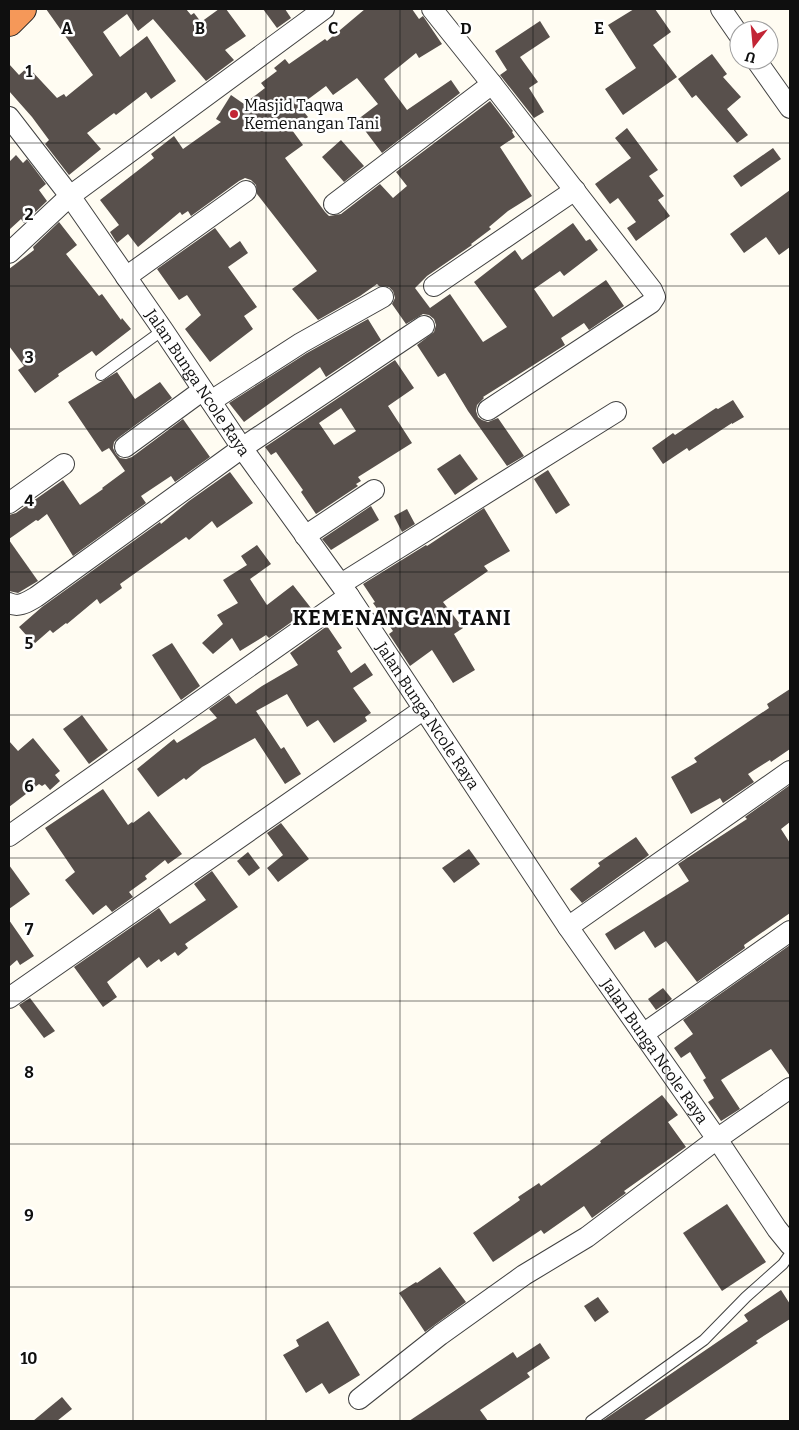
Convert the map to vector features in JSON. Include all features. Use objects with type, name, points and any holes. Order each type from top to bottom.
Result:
[{"type":"highway","points":[[9,22],[22,9]]},
{"type":"street","points":[[9,253],[70,196],[324,9]]},
{"type":"street","points":[[432,9],[575,190],[652,290],[655,297],[651,303],[488,410]]},
{"type":"street","points":[[721,9],[729,21]]},
{"type":"street","points":[[763,70],[790,108]]},
{"type":"street","points":[[334,204],[492,84]]},
{"type":"street","name":"Jalan Bunga Ncole Raya","points":[[9,117],[70,196],[242,448],[345,590],[568,927],[717,1139],[776,1228],[790,1245]]},
{"type":"street","points":[[434,286],[575,190]]},
{"type":"street","points":[[126,278],[246,191]]},
{"type":"street","points":[[125,447],[207,396],[383,297]]},
{"type":"street","points":[[9,603],[14,605],[22,604],[36,597],[242,448],[424,326]]},
{"type":"street","points":[[9,836],[345,590],[616,412]]},
{"type":"street","points":[[9,503],[64,464]]},
{"type":"street","points":[[305,536],[374,490]]},
{"type":"street","points":[[9,998],[424,709]]},
{"type":"street","points":[[568,927],[790,771]]},
{"type":"street","points":[[643,1034],[790,932]]},
{"type":"street","points":[[359,1399],[440,1334],[524,1276],[587,1237],[717,1139],[790,1088]]},
{"type":"lane","points":[[101,375],[163,330]]},
{"type":"lane","points":[[591,1421],[704,1340],[746,1297],[783,1264],[790,1254]]},
{"type":"building","points":[[46,9],[186,9],[191,15],[194,13],[201,22],[219,9],[226,9],[246,36],[225,50],[234,60],[206,81],[153,19],[138,31],[127,14],[103,32],[120,57],[147,36],[176,81],[151,99],[146,92],[116,115],[114,113],[87,133],[101,149],[69,175],[45,144],[49,140],[9,91],[9,64],[19,75],[28,67],[57,98],[64,94],[66,97],[93,75]]},
{"type":"building","points":[[263,9],[285,9],[291,18],[277,28]]},
{"type":"building","points":[[365,9],[412,9],[419,19],[423,16],[442,44],[419,58],[416,53],[384,79],[407,110],[451,80],[460,93],[382,153],[357,120],[378,104],[357,78],[333,95],[326,86],[299,106],[308,117],[292,130],[303,145],[285,158],[325,212],[329,216],[341,214],[380,184],[393,198],[407,186],[396,172],[490,101],[513,131],[515,137],[500,147],[532,196],[508,211],[472,245],[427,276],[415,288],[430,308],[450,294],[483,342],[507,327],[474,282],[515,250],[522,260],[573,223],[586,241],[590,239],[598,250],[564,276],[560,271],[534,289],[553,317],[606,280],[624,306],[589,330],[584,323],[561,338],[565,345],[483,397],[477,405],[478,417],[488,422],[498,418],[524,456],[507,466],[468,411],[445,373],[438,377],[417,345],[434,332],[436,325],[434,319],[429,315],[423,314],[406,324],[392,304],[395,298],[393,291],[389,287],[377,284],[318,320],[292,289],[317,271],[257,194],[256,185],[251,180],[245,178],[239,181],[191,216],[188,211],[182,215],[180,212],[138,247],[128,234],[117,243],[110,232],[119,225],[100,200],[154,158],[151,154],[174,136],[183,149],[221,122],[216,119],[231,95],[244,104],[265,88],[261,83],[277,71],[274,68],[285,59],[289,64],[325,39],[327,41]]},
{"type":"building","points":[[634,9],[655,9],[671,32],[653,45],[677,77],[623,115],[605,89],[636,68],[608,25]]},
{"type":"building","points":[[540,21],[550,37],[520,57],[538,82],[529,88],[544,112],[534,118],[500,75],[507,70],[495,51]]},
{"type":"building","points":[[712,54],[727,74],[723,77],[741,97],[727,109],[748,135],[737,143],[696,95],[692,98],[678,79]]},
{"type":"building","points":[[627,128],[658,170],[649,176],[664,196],[658,200],[670,216],[636,241],[627,228],[636,222],[618,198],[610,204],[595,184],[631,158],[615,138]]},
{"type":"building","points":[[341,140],[364,166],[344,182],[322,157]]},
{"type":"building","points":[[773,148],[781,159],[741,187],[733,176]]},
{"type":"building","points":[[16,155],[23,163],[27,159],[46,184],[39,190],[47,201],[24,223],[21,219],[9,230],[9,162]]},
{"type":"building","points":[[790,190],[790,247],[779,255],[766,237],[744,253],[730,234]]},
{"type":"building","points":[[59,222],[77,245],[66,254],[99,296],[102,294],[121,320],[122,318],[131,329],[96,356],[92,351],[58,374],[59,376],[35,393],[18,370],[24,366],[9,346],[9,269],[34,250],[33,247]]},
{"type":"building","points":[[215,228],[230,248],[240,241],[248,253],[228,267],[257,307],[244,316],[253,329],[210,362],[185,329],[201,315],[187,295],[179,300],[157,269]]},
{"type":"building","points":[[368,319],[381,340],[326,377],[320,367],[244,422],[229,403],[307,353]]},
{"type":"building","points":[[395,360],[414,388],[388,406],[412,443],[358,477],[361,481],[356,484],[358,486],[316,514],[301,492],[303,490],[276,452],[271,455],[265,447]],"holes":[[[341,408],[356,431],[334,445],[319,423]]]},
{"type":"building","points":[[117,372],[135,399],[160,382],[172,398],[114,442],[113,448],[120,458],[132,457],[183,419],[210,457],[175,482],[171,476],[141,496],[146,503],[73,556],[47,514],[9,539],[9,515],[16,513],[63,480],[80,505],[125,471],[109,448],[102,452],[68,402]]},
{"type":"building","points":[[733,400],[744,417],[689,451],[687,448],[663,464],[652,448],[673,433],[675,435],[716,408],[718,409]]},
{"type":"building","points":[[460,454],[478,479],[455,495],[437,469]]},
{"type":"building","points":[[548,470],[570,505],[556,514],[534,479]]},
{"type":"building","points":[[230,472],[253,503],[217,528],[212,521],[189,540],[186,537],[120,584],[122,588],[100,604],[97,599],[67,624],[53,633],[50,630],[34,644],[19,627],[42,607],[160,522],[161,524],[189,501]]},
{"type":"building","points":[[371,506],[379,520],[331,550],[322,539]]},
{"type":"building","points":[[484,508],[510,551],[484,566],[488,571],[443,602],[463,628],[454,634],[475,670],[453,683],[432,650],[410,666],[389,634],[393,631],[373,603],[375,602],[363,584],[427,546]]},
{"type":"building","points":[[407,509],[415,524],[402,532],[394,516]]},
{"type":"building","points":[[9,540],[38,581],[18,593],[9,591]]},
{"type":"building","points":[[257,545],[271,564],[250,579],[267,605],[293,585],[311,608],[269,638],[266,635],[240,651],[232,638],[213,654],[202,643],[223,624],[217,615],[238,603],[223,580],[247,565],[241,556]]},
{"type":"building","points":[[327,626],[342,648],[337,651],[351,673],[365,663],[373,675],[353,688],[371,713],[365,717],[367,721],[334,743],[318,720],[307,727],[287,694],[256,711],[281,749],[284,747],[301,774],[285,784],[255,738],[202,767],[186,780],[184,778],[158,797],[137,769],[174,739],[177,743],[217,718],[209,709],[229,695],[236,704],[298,665],[290,653]]},
{"type":"building","points":[[172,643],[200,686],[181,700],[152,655]]},
{"type":"building","points":[[790,689],[790,749],[748,774],[754,782],[723,803],[720,798],[691,814],[671,777],[697,762],[694,758],[769,708],[767,704]]},
{"type":"building","points":[[82,715],[108,750],[89,764],[63,729]]},
{"type":"building","points":[[33,738],[60,771],[55,775],[60,781],[50,790],[45,784],[42,786],[39,784],[9,807],[9,741],[18,751]]},
{"type":"building","points":[[790,785],[790,822],[781,829],[790,843],[790,913],[744,945],[745,948],[697,982],[666,941],[655,948],[644,931],[615,950],[605,934],[689,881],[678,864],[747,819],[745,817]]},
{"type":"building","points":[[103,789],[128,825],[149,811],[182,854],[168,864],[165,860],[145,876],[147,879],[129,892],[133,897],[112,912],[106,905],[93,915],[65,880],[75,872],[45,828]]},
{"type":"building","points":[[281,823],[309,859],[278,882],[267,868],[283,855],[267,833]]},
{"type":"building","points":[[636,837],[649,855],[582,903],[570,889],[600,866],[598,863]]},
{"type":"building","points":[[469,849],[480,864],[454,883],[442,868]]},
{"type":"building","points":[[248,852],[260,868],[249,876],[237,861]]},
{"type":"building","points":[[9,865],[30,894],[9,909]]},
{"type":"building","points":[[212,871],[238,907],[185,944],[188,948],[178,956],[175,952],[161,962],[159,959],[147,968],[139,957],[107,982],[117,997],[103,1007],[74,967],[159,908],[170,924],[206,900],[194,884]]},
{"type":"building","points":[[9,920],[34,956],[20,965],[17,960],[9,967]]},
{"type":"building","points":[[790,945],[790,1076],[771,1049],[721,1080],[740,1109],[721,1121],[708,1102],[714,1098],[703,1080],[706,1078],[690,1052],[681,1058],[674,1048],[693,1034],[683,1020]]},
{"type":"building","points":[[663,988],[672,999],[656,1010],[648,999]]},
{"type":"building","points":[[30,998],[55,1031],[44,1038],[19,1005]]},
{"type":"building","points":[[662,1095],[678,1115],[668,1122],[686,1147],[624,1191],[626,1193],[592,1218],[584,1206],[544,1234],[541,1230],[493,1262],[473,1233],[520,1200],[518,1197],[539,1183],[541,1186],[601,1143],[600,1141]]},
{"type":"building","points":[[727,1204],[766,1262],[722,1291],[683,1233]]},
{"type":"building","points":[[440,1267],[466,1302],[425,1332],[399,1293]]},
{"type":"building","points":[[781,1290],[790,1304],[790,1319],[756,1341],[758,1343],[643,1421],[602,1421],[748,1321],[744,1315]]},
{"type":"building","points":[[598,1297],[609,1312],[595,1322],[584,1306]]},
{"type":"building","points":[[328,1321],[360,1375],[329,1394],[322,1383],[306,1393],[283,1355],[299,1346],[296,1340]]},
{"type":"building","points":[[540,1343],[550,1358],[527,1373],[530,1377],[480,1410],[488,1421],[409,1421],[513,1352],[517,1358]]},
{"type":"building","points":[[62,1397],[72,1409],[57,1421],[33,1421]]},
{"type":"place","name":"Masjid Taqwa Kemenangan Tani","points":[[234,114]]},
{"type":"district","name":"KEMENANGAN TANI","points":[[402,618]]}]
